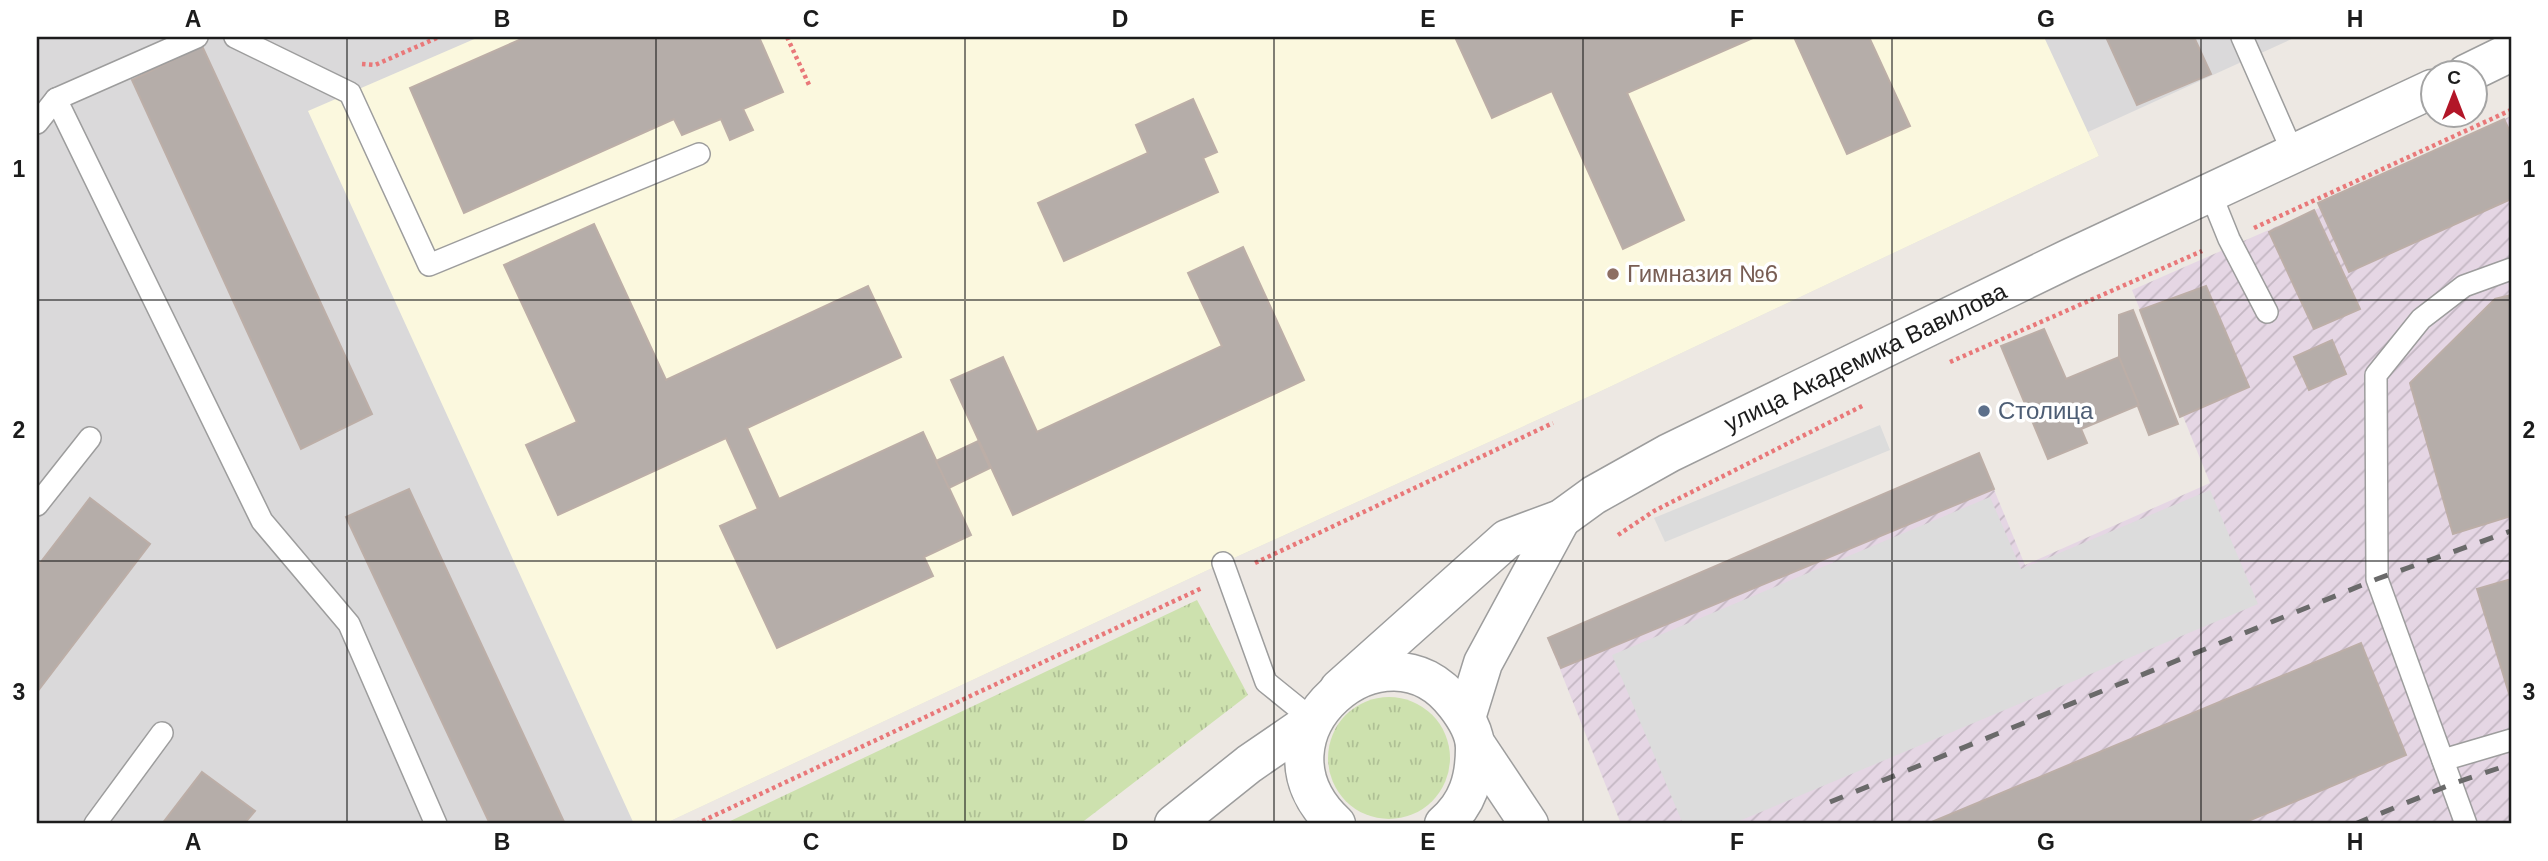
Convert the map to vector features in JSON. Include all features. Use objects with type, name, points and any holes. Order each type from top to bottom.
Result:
[{"type":"street","points":[[2488,64],[2511,54]]},
{"type":"street","name":"улица Академика Вавилова","points":[[1313,720],[1339,689],[1507,539],[1561,519],[1594,495],[1669,453],[2210,192],[2418,95]]},
{"type":"street","points":[[1444,824],[1465,800],[1475,772],[1471,731],[1483,663],[1561,519]]},
{"type":"street","points":[[1339,689],[1365,675],[1395,672],[1424,679],[1448,695],[1528,824]]},
{"type":"street","points":[[1174,824],[1249,764],[1313,720]]},
{"type":"street","points":[[1313,720],[1305,743],[1304,767],[1310,790],[1322,812],[1336,824]]},
{"type":"lane","points":[[37,123],[56,99],[197,37]]},
{"type":"lane","points":[[235,37],[351,93],[429,265],[699,154]]},
{"type":"lane","points":[[2242,37],[2293,153]]},
{"type":"lane","points":[[56,99],[262,521],[349,624],[436,824]]},
{"type":"lane","points":[[2210,192],[2229,239],[2267,312]]},
{"type":"lane","points":[[2466,824],[2377,579],[2376,375],[2421,319],[2464,286],[2511,269]]},
{"type":"lane","points":[[37,505],[90,438]]},
{"type":"lane","points":[[1226,569],[1266,682],[1313,720]]},
{"type":"lane","points":[[95,824],[162,733]]},
{"type":"lane","points":[[2443,760],[2511,740]]},
{"type":"path","points":[[787,37],[810,87]]},
{"type":"path","points":[[1938,368],[2511,110]]},
{"type":"path","points":[[1618,535],[1654,511],[1876,398]]},
{"type":"path","points":[[696,824],[1226,569],[1553,423]]},
{"type":"shaded area","points":[[37,37],[2296,37],[2088,132],[2099,156],[1599,392],[1223,563],[664,824],[37,824]]},
{"type":"shaded area","points":[[479,37],[2044,37],[2099,156],[1599,392],[1223,563],[664,824],[634,824],[308,111]]},
{"type":"shaded area","points":[[2511,116],[2511,824],[1621,824],[1548,639],[1979,453],[2025,565],[2210,483],[2132,290],[2319,208],[2318,203],[2480,130],[2488,130],[2488,126]]},
{"type":"shaded area","points":[[1880,425],[1890,450],[1665,542],[1654,518]]},
{"type":"shaded area","points":[[2210,490],[2258,604],[1732,824],[1683,824],[1612,655],[1990,497],[2021,569]]},
{"type":"green space","points":[[1197,600],[1248,695],[1080,824],[724,824]]},
{"type":"green space","points":[[1389,697],[1412,701],[1432,715],[1446,735],[1450,758],[1446,781],[1432,801],[1412,815],[1389,819],[1366,815],[1346,801],[1332,781],[1328,758],[1332,735],[1346,715],[1366,701]]},
{"type":"building","points":[[526,37],[759,37],[783,92],[743,109],[753,130],[730,140],[721,119],[682,135],[674,119],[464,213],[410,88]]},
{"type":"building","points":[[1455,37],[1755,37],[1627,93],[1684,220],[1623,249],[1552,91],[1492,118]]},
{"type":"building","points":[[1794,37],[1869,37],[1910,126],[1847,154]]},
{"type":"building","points":[[2106,37],[2194,37],[2211,74],[2137,105]]},
{"type":"building","points":[[202,46],[372,414],[301,449],[132,80]]},
{"type":"building","points":[[1193,99],[1217,152],[1203,158],[1218,192],[1064,261],[1038,203],[1148,153],[1136,125]]},
{"type":"building","points":[[2504,119],[2511,134],[2511,199],[2349,272],[2318,203],[2480,130],[2488,130],[2488,126]]},
{"type":"building","points":[[2314,210],[2360,309],[2314,329],[2269,232]]},
{"type":"building","points":[[594,224],[666,380],[868,286],[901,357],[747,428],[779,499],[923,432],[971,535],[924,557],[933,576],[777,648],[720,526],[758,509],[726,438],[558,515],[526,445],[577,422],[504,265]]},
{"type":"building","points":[[1243,247],[1304,380],[1013,515],[951,380],[1003,357],[1037,432],[1222,346],[1188,273]]},
{"type":"building","points":[[2206,286],[2249,387],[2180,417],[2140,310]]},
{"type":"building","points":[[2511,295],[2511,516],[2453,534],[2410,383],[2495,299]]},
{"type":"building","points":[[2133,310],[2178,424],[2149,435],[2119,357],[2119,315]]},
{"type":"building","points":[[2044,329],[2066,379],[2119,357],[2139,405],[2081,429],[2087,443],[2048,459],[2001,346]]},
{"type":"building","points":[[2332,340],[2346,374],[2309,390],[2294,357]]},
{"type":"building","points":[[978,441],[990,468],[949,488],[936,461]]},
{"type":"building","points":[[1979,453],[1994,489],[1561,668],[1548,638]]},
{"type":"building","points":[[409,489],[565,824],[490,824],[346,517]]},
{"type":"building","points":[[90,498],[150,544],[37,692],[37,567]]},
{"type":"building","points":[[2511,579],[2511,700],[2477,589]]},
{"type":"building","points":[[2361,643],[2406,755],[2241,824],[1927,824]]},
{"type":"building","points":[[202,772],[255,811],[244,824],[162,824]]},
{"type":"railway","points":[[1830,802],[2377,579],[2511,531]]},
{"type":"railway","points":[[2355,824],[2452,784],[2511,764]]},
{"type":"place","name":"Гимназия №6","points":[[1613,274]]},
{"type":"place","name":"Столица","points":[[1984,411]]}]
